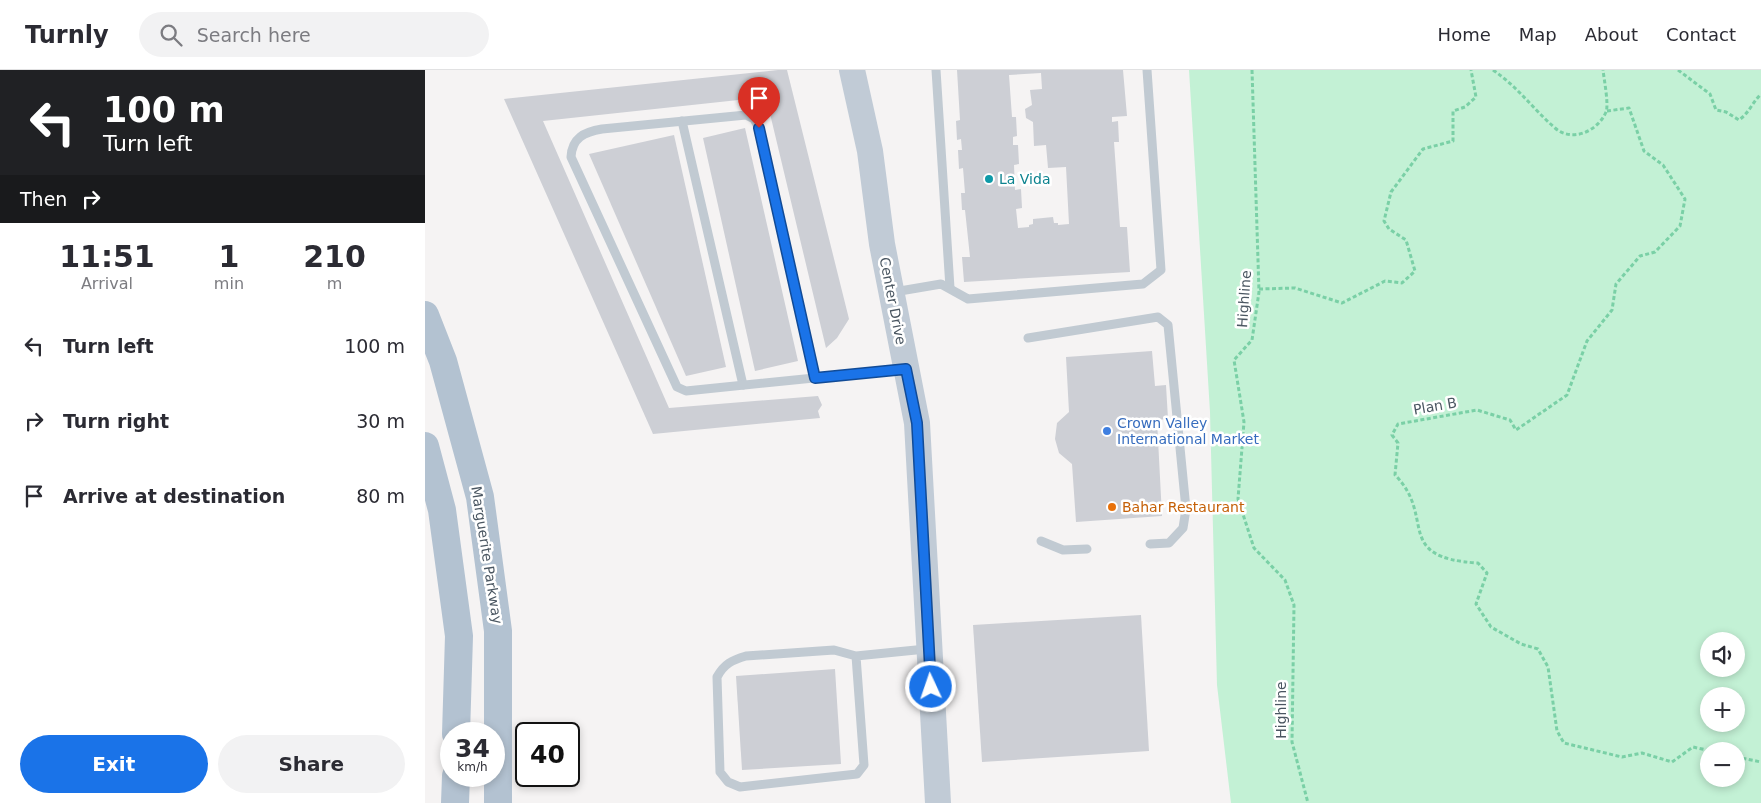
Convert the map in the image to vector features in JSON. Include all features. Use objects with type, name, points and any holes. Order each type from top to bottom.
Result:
[{"type":"main road","name":"Marguerite Parkway","points":[[425,315],[443,361],[480,497],[498,631],[498,803]]},
{"type":"main road","points":[[425,446],[443,510],[459,636],[457,722]]},
{"type":"main road","points":[[455,787],[455,803]]},
{"type":"street","name":"Center Drive","points":[[852,70],[870,151],[881,244],[917,423],[938,803]]},
{"type":"lane","points":[[936,70],[950,288]]},
{"type":"lane","points":[[891,292],[941,284],[968,298],[1143,284],[1161,270],[1147,70]]},
{"type":"lane","points":[[815,378],[759,128],[754,119],[746,115],[587,131],[577,138],[571,148],[571,157],[677,387],[686,391],[906,369]]},
{"type":"lane","points":[[683,121],[743,385]]},
{"type":"lane","points":[[1027,338],[1158,317],[1168,325],[1186,510],[1183,528],[1169,543],[1150,544]]},
{"type":"lane","points":[[1041,541],[1063,550],[1087,549]]},
{"type":"lane","points":[[856,656],[864,766],[857,774],[741,787],[728,782],[720,772],[717,677],[722,667],[733,660],[746,656],[834,650],[856,656],[929,649]]},
{"type":"path","name":"Highline","points":[[1252,70],[1259,289],[1252,340],[1234,360],[1244,422],[1238,499],[1254,548],[1285,580],[1294,605],[1291,742],[1308,803]]},
{"type":"path","points":[[1259,289],[1295,288],[1342,303],[1385,281],[1403,283],[1415,271],[1406,240],[1389,229],[1384,220],[1391,192],[1423,148],[1453,141],[1453,112],[1465,107],[1476,97],[1471,70]]},
{"type":"path","points":[[1493,70],[1513,84],[1557,130],[1579,135],[1595,128],[1607,111],[1603,70]]},
{"type":"path","points":[[1678,70],[1711,94],[1715,110],[1726,112],[1739,120],[1749,113],[1751,104],[1761,94]]},
{"type":"path","name":"Plan B","points":[[1607,111],[1629,108],[1643,151],[1663,165],[1685,199],[1680,226],[1655,252],[1640,256],[1616,284],[1612,310],[1587,341],[1567,395],[1516,430],[1510,420],[1477,410],[1398,424],[1392,435],[1398,443],[1395,475],[1407,488],[1417,520],[1420,540],[1430,552],[1445,558],[1478,563],[1487,574],[1476,604],[1491,627],[1521,644],[1538,649],[1548,666],[1557,731],[1564,743],[1622,757],[1642,753],[1672,762],[1693,747],[1700,749]]},
{"type":"path","points":[[1745,759],[1761,762]]},
{"type":"green space","points":[[1189,70],[1761,70],[1761,803],[1231,803],[1217,685],[1210,412]]},
{"type":"building","points":[[787,70],[849,319],[837,338],[826,348],[766,97],[543,121],[669,408],[818,396],[822,405],[818,411],[820,418],[653,434],[504,99]]},
{"type":"building","name":"La Vida","points":[[957,70],[1123,70],[1127,116],[1112,117],[1112,122],[1118,121],[1119,142],[1114,142],[1120,227],[1127,227],[1130,272],[964,282],[962,257],[970,257],[965,210],[962,210],[961,193],[965,193],[963,168],[959,169],[958,150],[962,150],[961,139],[957,140],[956,121],[960,120]],"holes":[[[1041,73],[1042,89],[1030,90],[1032,105],[1025,109],[1026,118],[1033,122],[1034,146],[1046,145],[1048,168],[1066,167],[1069,224],[1058,225],[1058,223],[1054,223],[1053,217],[1033,219],[1033,224],[1029,225],[1029,227],[1018,228],[1016,209],[1022,208],[1021,189],[1015,190],[1014,165],[1019,164],[1018,145],[1013,145],[1013,137],[1017,136],[1016,117],[1012,117],[1009,75]]]},
{"type":"building","points":[[745,128],[798,361],[755,371],[703,138]]},
{"type":"building","points":[[674,135],[726,367],[686,376],[589,154]]},
{"type":"building","name":"Crown Valley International Market","points":[[1152,351],[1155,386],[1166,385],[1168,419],[1157,420],[1162,516],[1076,522],[1072,464],[1059,453],[1055,439],[1057,423],[1069,412],[1066,357]]},
{"type":"building","points":[[1141,615],[1149,751],[982,762],[973,625]]},
{"type":"building","points":[[835,669],[841,764],[742,770],[736,676]]},
{"type":"place","name":"La Vida","points":[[989,179]]},
{"type":"place","name":"Crown Valley International Market","points":[[1107,431]]},
{"type":"place","name":"Bahar Restaurant","points":[[1112,507]]},
{"type":"route","points":[[759,128],[815,378],[906,369],[917,423],[931,687]]}]
